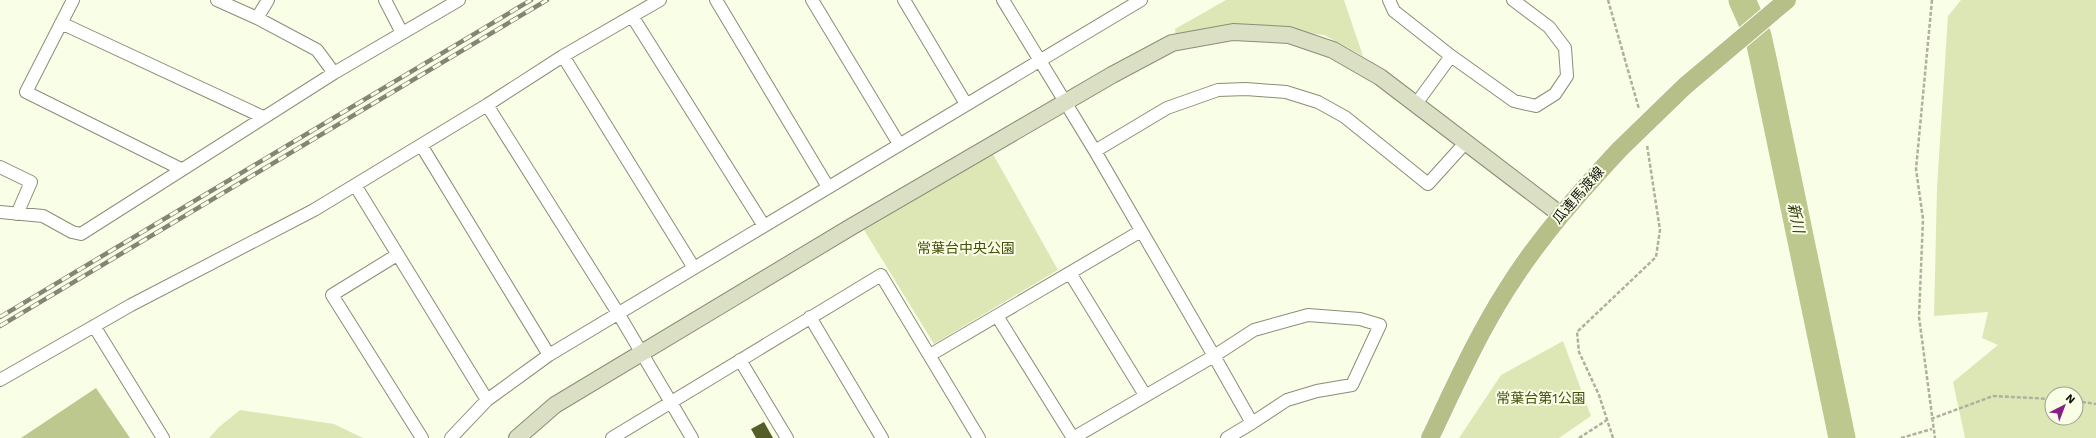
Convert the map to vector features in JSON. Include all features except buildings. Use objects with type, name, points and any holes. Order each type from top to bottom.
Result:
[{"type":"main road","name":"瓜連馬渡線","points":[[1430,438],[1479,338],[1506,289],[1543,236],[1620,149],[1695,77],[1787,0]]},
{"type":"street","points":[[73,0],[26,92],[181,169]]},
{"type":"street","points":[[216,0],[257,18],[316,50],[334,73]]},
{"type":"street","points":[[257,18],[268,0]]},
{"type":"street","points":[[385,0],[402,33]]},
{"type":"street","points":[[0,212],[43,216],[72,232],[81,234],[334,73],[459,0]]},
{"type":"street","points":[[0,380],[130,305],[314,210],[487,105],[563,56],[660,0]]},
{"type":"street","points":[[716,0],[828,187]]},
{"type":"street","points":[[812,0],[899,144]]},
{"type":"street","points":[[904,0],[966,104]]},
{"type":"street","points":[[1003,0],[1095,151],[1252,423]]},
{"type":"street","points":[[452,438],[487,400],[548,355],[1141,0]]},
{"type":"street","points":[[1389,0],[1394,10],[1451,56],[1514,101],[1536,106],[1555,94],[1567,76],[1565,48],[1549,27],[1513,0]]},
{"type":"street","points":[[632,16],[764,226]]},
{"type":"street","points":[[61,23],[263,117]]},
{"type":"street","points":[[517,438],[555,405],[641,353],[851,227],[1112,75],[1172,43],[1233,32],[1289,35],[1333,50],[1380,77],[1561,214]]},
{"type":"street","points":[[563,56],[694,268]]},
{"type":"street","points":[[1416,104],[1451,56]]},
{"type":"street","points":[[1095,151],[1173,106],[1218,90],[1246,89],[1286,92],[1318,102],[1345,117],[1428,184],[1466,142]]},
{"type":"street","points":[[487,105],[618,313],[692,438]]},
{"type":"street","points":[[421,145],[548,355]]},
{"type":"street","points":[[0,167],[31,182],[17,214]]},
{"type":"street","points":[[355,185],[487,400]]},
{"type":"street","points":[[930,355],[1141,231]]},
{"type":"street","points":[[397,255],[332,295],[422,438]]},
{"type":"street","points":[[1070,272],[1145,395]]},
{"type":"street","points":[[612,438],[881,275],[979,438]]},
{"type":"street","points":[[997,316],[1073,438],[1214,356],[1254,330],[1308,315],[1360,319],[1380,325],[1352,385],[1317,391],[1286,400],[1227,438]]},
{"type":"street","points":[[810,317],[882,438]]},
{"type":"street","points":[[94,326],[163,438]]},
{"type":"street","points":[[740,360],[787,438]]},
{"type":"path","points":[[1608,0],[1640,112]]},
{"type":"path","points":[[1932,0],[1916,169],[1923,219],[1919,317],[1932,429],[1935,438]]},
{"type":"path","points":[[1613,438],[1599,395],[1579,352],[1577,332],[1656,257],[1660,230],[1647,143]]},
{"type":"path","points":[[1931,419],[1993,396],[2044,399]]},
{"type":"path","points":[[2084,402],[2096,404]]},
{"type":"path","points":[[1579,438],[1607,420]]},
{"type":"path","points":[[1901,438],[1932,429]]},
{"type":"green space","points":[[1226,0],[1344,0],[1363,56],[1324,35],[1233,25],[1176,37],[1175,29]]},
{"type":"green space","points":[[1961,0],[2096,0],[2096,438],[1965,438],[1953,382],[1998,345],[1982,338],[1988,312],[1934,316],[1937,187],[1948,16]]},
{"type":"green space","name":"常葉台中央公園","points":[[993,154],[1058,270],[934,344],[864,230]]},
{"type":"green space","name":"常葉台第1公園","points":[[1563,341],[1591,416],[1559,438],[1459,438],[1501,375]]},
{"type":"green space","points":[[240,410],[334,424],[363,438],[209,438],[219,427]]},
{"type":"shaded area","points":[[1737,0],[1748,0],[1763,34],[1769,61],[1760,63],[1754,37]]},
{"type":"shaded area","points":[[96,388],[130,438],[21,438]]},
{"type":"pier","points":[[1754,10],[1765,37],[1754,46],[1743,18]]},
{"type":"waterway","name":"新川","points":[[1742,0],[1758,36],[1842,438]]},
{"type":"railway","points":[[0,317],[531,0]]},
{"type":"railway","points":[[0,326],[547,0]]}]
